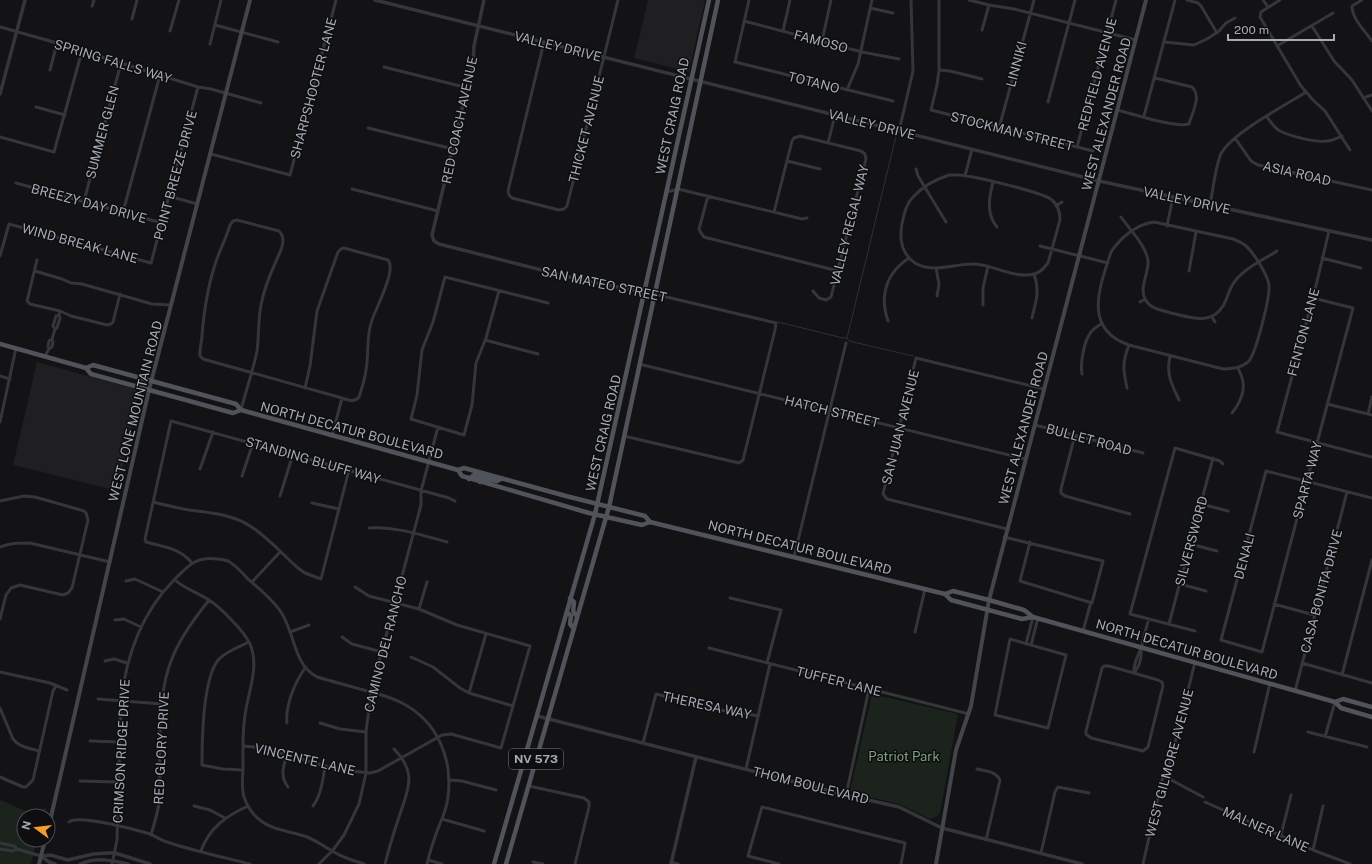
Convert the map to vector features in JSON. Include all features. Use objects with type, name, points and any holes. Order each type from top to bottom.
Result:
[{"type":"main road","name":"WEST LONE MOUNTAIN ROAD","points":[[53,808],[148,390],[250,0]]},
{"type":"main road","name":"WEST CRAIG ROAD","points":[[494,864],[598,504],[709,0]]},
{"type":"main road","name":"WEST CRAIG ROAD","points":[[506,864],[609,507],[718,0]]},
{"type":"main road","name":"WEST ALEXANDER ROAD","points":[[936,864],[956,750],[969,714],[987,609],[1004,537],[1146,0]]},
{"type":"main road","name":"NORTH DECATUR BOULEVARD","points":[[0,344],[86,368],[91,374],[148,390],[233,413],[241,410]]},
{"type":"main road","name":"NORTH DECATUR BOULEVARD","points":[[86,368],[93,365],[236,404],[241,410],[332,436],[458,470],[464,468],[645,516],[650,522]]},
{"type":"main road","points":[[620,405],[630,407]]},
{"type":"main road","name":"NORTH DECATUR BOULEVARD","points":[[458,470],[462,476],[480,482],[606,517],[642,525],[650,522],[945,594],[951,600],[1022,619],[1036,618]]},
{"type":"main road","points":[[470,478],[474,475],[483,478],[490,475]]},
{"type":"main road","points":[[480,482],[488,479],[497,482],[502,478]]},
{"type":"main road","name":"NORTH DECATUR BOULEVARD","points":[[945,594],[953,591],[1024,610],[1036,618],[1335,702],[1341,708],[1372,717]]},
{"type":"main road","points":[[570,598],[574,602],[573,610],[574,614],[577,616]]},
{"type":"main road","points":[[567,612],[571,616],[570,624],[574,629]]},
{"type":"main road","name":"NORTH DECATUR BOULEVARD","points":[[1335,702],[1343,699],[1372,707]]},
{"type":"main road","points":[[39,864],[43,848]]},
{"type":"street","points":[[0,94],[25,0]]},
{"type":"street","points":[[92,6],[94,0]]},
{"type":"street","points":[[132,19],[137,0]]},
{"type":"street","points":[[170,31],[179,0]]},
{"type":"street","points":[[210,44],[221,0]]},
{"type":"street","name":"SHARPSHOOTER LANE","points":[[210,154],[290,175],[336,0]]},
{"type":"street","name":"VALLEY DRIVE","points":[[375,0],[1099,181],[1372,240]]},
{"type":"street","name":"RED COACH AVENUE","points":[[434,240],[432,235],[468,88],[473,63],[474,46],[484,0]]},
{"type":"street","name":"THICKET AVENUE","points":[[544,42],[508,191],[512,198],[559,210],[564,209],[567,206],[618,0]]},
{"type":"street","points":[[744,21],[749,0]]},
{"type":"street","points":[[783,31],[790,0]]},
{"type":"street","points":[[822,40],[831,0]]},
{"type":"street","points":[[847,90],[862,52],[872,0]]},
{"type":"street","points":[[899,131],[910,90],[913,71],[911,0]]},
{"type":"street","points":[[939,0],[939,70],[950,71],[982,79]]},
{"type":"street","points":[[969,0],[1069,22],[1136,40]]},
{"type":"street","name":"LINNIKI","points":[[999,128],[1034,0]]},
{"type":"street","points":[[1048,102],[1075,0]]},
{"type":"street","name":"REDFIELD AVENUE","points":[[1077,147],[1116,0]]},
{"type":"street","points":[[1144,116],[1174,0]]},
{"type":"street","points":[[1187,0],[1198,3],[1201,6],[1217,32]]},
{"type":"street","points":[[1263,0],[1268,7]]},
{"type":"street","points":[[1280,0],[1261,12],[1260,17],[1301,86],[1325,111],[1350,150]]},
{"type":"street","points":[[1362,0],[1352,6],[1352,10],[1357,22],[1372,41]]},
{"type":"street","points":[[982,30],[989,5]]},
{"type":"street","points":[[870,8],[893,13]]},
{"type":"street","points":[[1277,46],[1333,13]]},
{"type":"street","points":[[1164,42],[1194,44],[1207,39],[1226,23],[1235,18]]},
{"type":"street","name":"FAMOSO","points":[[744,21],[822,40],[862,52],[899,60]]},
{"type":"street","name":"TOTANO","points":[[744,21],[735,62],[893,101]]},
{"type":"street","points":[[215,26],[278,42]]},
{"type":"street","points":[[1312,26],[1334,61],[1352,80],[1372,111]]},
{"type":"street","name":"SPRING FALLS WAY","points":[[0,27],[57,43],[198,87],[261,103]]},
{"type":"street","points":[[50,70],[57,43]]},
{"type":"street","points":[[0,137],[54,152],[82,51]]},
{"type":"street","name":"SUMMER GLEN","points":[[84,201],[121,63]]},
{"type":"street","points":[[384,67],[468,88]]},
{"type":"street","name":"STOCKMAN STREET","points":[[939,70],[931,110],[1093,151]]},
{"type":"street","points":[[123,212],[160,75]]},
{"type":"street","points":[[1117,110],[1180,125],[1189,124],[1197,96],[1196,91],[1192,88],[1155,78]]},
{"type":"street","name":"POINT BREEZE DRIVE","points":[[151,263],[198,87]]},
{"type":"street","points":[[1210,205],[1220,156],[1225,147],[1242,132],[1306,92]]},
{"type":"street","points":[[1364,98],[1372,95]]},
{"type":"street","points":[[36,107],[65,115]]},
{"type":"street","points":[[774,212],[792,140],[797,136],[800,136],[828,143],[835,115]]},
{"type":"street","points":[[1267,117],[1273,126],[1280,130],[1322,142],[1342,136]]},
{"type":"street","points":[[368,128],[453,149]]},
{"type":"street","name":"ASIA ROAD","points":[[1235,138],[1251,161],[1258,165],[1372,190]]},
{"type":"street","name":"VALLEY REGAL WAY","points":[[813,291],[818,298],[826,300],[830,299],[866,159],[865,154],[861,151],[828,143]]},
{"type":"street","points":[[965,176],[972,149]]},
{"type":"street","points":[[787,161],[820,169]]},
{"type":"street","points":[[916,169],[924,187],[946,222]]},
{"type":"street","points":[[958,175],[993,182],[1044,195],[1052,200],[1056,206],[1060,215],[1060,220],[1048,263],[1045,268],[1034,274],[1024,275],[969,263],[936,268],[922,266],[909,258],[901,243],[900,231],[906,208],[914,195],[924,187],[941,178],[949,176],[958,175]]},
{"type":"street","points":[[993,182],[989,198],[990,216],[992,221],[997,226]]},
{"type":"street","name":"BREEZY DAY DRIVE","points":[[16,183],[162,223]]},
{"type":"street","points":[[352,189],[438,211]]},
{"type":"street","points":[[667,192],[678,189],[802,219],[807,218]]},
{"type":"street","points":[[169,196],[197,204]]},
{"type":"street","points":[[708,196],[699,229],[704,237],[838,271]]},
{"type":"street","points":[[1167,226],[1173,197]]},
{"type":"street","points":[[1056,206],[1062,202]]},
{"type":"street","points":[[1121,217],[1144,248],[1147,255],[1148,269],[1143,289],[1145,299],[1156,309],[1198,319],[1212,317],[1219,311],[1224,305],[1234,281],[1240,275],[1277,251]]},
{"type":"street","points":[[241,410],[251,373],[257,350],[261,306],[284,238],[279,231],[237,220],[233,221],[230,224],[214,267],[208,290],[202,341],[199,352],[203,359],[251,373],[305,388],[353,401],[357,400],[366,370],[371,321],[392,266],[388,260],[344,248],[338,252],[317,311],[310,366],[305,388]]},
{"type":"street","points":[[1154,222],[1167,226],[1233,239],[1241,242],[1247,247],[1268,280],[1269,294],[1253,355],[1244,365],[1238,368],[1223,369],[1128,345],[1119,342],[1112,337],[1101,324],[1098,314],[1098,300],[1111,252],[1116,245],[1142,225],[1154,222]]},
{"type":"street","name":"WIND BREAK LANE","points":[[0,256],[8,224],[151,263]]},
{"type":"street","name":"FENTON LANE","points":[[1317,443],[1277,432],[1313,298],[1329,231]]},
{"type":"street","points":[[1189,272],[1196,232]]},
{"type":"street","name":"SAN MATEO STREET","points":[[434,240],[439,244],[580,280],[645,292],[776,323],[760,393]]},
{"type":"street","points":[[1040,246],[1108,263]]},
{"type":"street","points":[[888,321],[884,304],[888,282],[893,272],[909,258]]},
{"type":"street","points":[[1322,258],[1361,268]]},
{"type":"street","points":[[38,260],[27,301],[30,304],[107,325],[113,322],[120,294]]},
{"type":"street","points":[[983,305],[983,288],[988,266]]},
{"type":"street","points":[[936,268],[939,284],[937,296]]},
{"type":"street","points":[[34,271],[71,283],[82,284],[152,304],[171,305]]},
{"type":"street","points":[[1032,318],[1038,293],[1038,286],[1034,274]]},
{"type":"street","points":[[499,291],[485,340],[476,364],[472,405],[464,434],[410,420],[417,395],[422,350],[433,322],[445,277],[548,303]]},
{"type":"street","name":"SPARTA WAY","points":[[1262,652],[1353,308],[1313,298]]},
{"type":"street","points":[[1140,302],[1145,299]]},
{"type":"street","points":[[45,356],[54,342],[52,339],[54,329],[53,326],[56,316],[59,313]]},
{"type":"street","points":[[1212,317],[1215,322]]},
{"type":"street","points":[[1082,374],[1081,361],[1088,338],[1093,330],[1101,324]]},
{"type":"street","points":[[485,340],[538,354]]},
{"type":"street","points":[[794,557],[846,343]]},
{"type":"street","points":[[1127,388],[1123,369],[1128,345]]},
{"type":"street","points":[[0,422],[16,348]]},
{"type":"street","points":[[1170,356],[1168,367],[1169,378],[1179,400]]},
{"type":"street","name":"SAN JUAN AVENUE","points":[[1007,529],[887,499],[884,496],[883,494],[916,358],[1044,389]]},
{"type":"street","name":"HATCH STREET","points":[[639,364],[1025,459]]},
{"type":"street","points":[[1232,413],[1239,402],[1244,387],[1238,368]]},
{"type":"street","points":[[0,376],[10,379]]},
{"type":"street","points":[[624,436],[739,463],[743,460],[760,393]]},
{"type":"street","points":[[332,436],[342,398]]},
{"type":"street","points":[[1368,414],[1372,398]]},
{"type":"street","points":[[1327,404],[1372,416]]},
{"type":"street","name":"STANDING BLUFF WAY","points":[[153,502],[171,421],[293,454],[449,498],[455,501]]},
{"type":"street","name":"BULLET ROAD","points":[[1034,425],[1075,434],[1143,453]]},
{"type":"street","name":"CAMINO DEL RANCHO","points":[[319,864],[332,850],[350,825],[359,804],[366,773],[366,732],[371,692],[421,505],[421,491],[438,427]]},
{"type":"street","points":[[200,469],[213,432]]},
{"type":"street","points":[[1075,434],[1061,493],[1065,496],[1130,514]]},
{"type":"street","points":[[242,476],[253,443]]},
{"type":"street","points":[[1317,443],[1372,457]]},
{"type":"street","points":[[1196,631],[1130,614],[1174,448],[1213,458],[1223,464]]},
{"type":"street","points":[[280,496],[293,454]]},
{"type":"street","name":"SILVERSWORD","points":[[1169,624],[1213,458]]},
{"type":"street","points":[[349,470],[321,579],[298,568],[250,526],[238,519],[227,516],[187,510],[153,502],[145,539],[146,542],[172,548],[185,555],[192,563],[207,557],[228,561],[272,601],[281,612],[305,668],[317,677],[401,702],[426,721],[438,737],[447,758],[450,780],[448,798],[428,862],[442,864]]},
{"type":"street","name":"DENALI","points":[[1262,652],[1222,640],[1266,471],[1307,482]]},
{"type":"street","points":[[1307,482],[1372,498]]},
{"type":"street","name":"CASA BONITA DRIVE","points":[[1295,691],[1347,492]]},
{"type":"street","points":[[0,500],[24,496],[35,498],[84,511],[88,520],[72,588],[68,593],[63,594],[20,585],[11,588],[6,596],[0,619]]},
{"type":"street","points":[[312,502],[339,509]]},
{"type":"street","points":[[1201,504],[1228,511]]},
{"type":"street","points":[[369,528],[382,526],[447,542]]},
{"type":"street","points":[[1004,537],[1030,542],[1103,561],[1084,631]]},
{"type":"street","points":[[1030,542],[1020,582],[1092,602]]},
{"type":"street","points":[[0,547],[8,544],[30,544],[80,554],[110,562]]},
{"type":"street","points":[[1190,544],[1217,551]]},
{"type":"street","points":[[252,582],[280,552]]},
{"type":"street","points":[[1342,675],[1372,560]]},
{"type":"street","name":"CRIMSON RIDGE DRIVE","points":[[113,862],[117,840],[121,702],[127,663],[141,626],[150,610],[163,592],[192,563]]},
{"type":"street","points":[[126,581],[135,579],[163,592]]},
{"type":"street","points":[[175,580],[181,586],[209,600],[237,626],[249,642],[252,651],[254,670],[246,711],[243,746],[244,795],[248,806],[254,815],[271,827],[308,837],[344,857],[364,864]]},
{"type":"street","points":[[419,609],[427,582]]},
{"type":"street","points":[[1180,584],[1206,591]]},
{"type":"street","points":[[355,587],[369,596],[419,609],[456,624],[530,646],[512,706],[469,693],[460,688],[433,667],[411,656]]},
{"type":"street","points":[[915,632],[925,589]]},
{"type":"street","points":[[730,598],[781,610],[746,769]]},
{"type":"street","name":"RED GLORY DRIVE","points":[[151,835],[159,802],[162,704],[166,678],[172,657],[187,629],[209,600]]},
{"type":"street","points":[[1274,604],[1314,615]]},
{"type":"street","points":[[1026,644],[1036,618]]},
{"type":"street","points":[[1031,645],[1036,618]]},
{"type":"street","points":[[115,620],[124,619],[141,626]]},
{"type":"street","points":[[1134,673],[1137,654],[1141,647],[1148,619]]},
{"type":"street","points":[[290,632],[309,625]]},
{"type":"street","points":[[469,693],[486,634]]},
{"type":"street","points":[[342,637],[352,644],[382,652]]},
{"type":"street","points":[[1010,639],[1031,645],[1066,655],[1048,728],[996,715],[1010,639]]},
{"type":"street","points":[[243,770],[223,769],[202,765],[204,718],[212,672],[219,660],[224,655],[249,642]]},
{"type":"street","name":"TUFFER LANE","points":[[709,648],[969,714]]},
{"type":"street","points":[[105,661],[114,659],[127,663]]},
{"type":"street","name":"WEST GILMORE AVENUE","points":[[1143,864],[1164,776],[1169,767],[1195,662]]},
{"type":"street","points":[[1302,663],[1372,683]]},
{"type":"street","points":[[1104,666],[1109,666],[1134,673],[1158,680],[1162,682],[1163,686],[1148,747],[1143,751],[1091,738],[1086,734],[1102,668],[1104,666]]},
{"type":"street","points":[[287,723],[288,710],[296,684],[305,668]]},
{"type":"street","points":[[0,672],[50,683],[67,690]]},
{"type":"street","points":[[1254,752],[1270,684]]},
{"type":"street","points":[[0,777],[23,787],[28,786],[33,780],[53,691],[56,686]]},
{"type":"street","points":[[846,794],[869,689]]},
{"type":"street","name":"THERESA WAY","points":[[643,743],[656,694],[717,710],[758,716]]},
{"type":"street","points":[[98,699],[162,704]]},
{"type":"street","points":[[1325,736],[1335,702]]},
{"type":"street","name":"VINCENTE LANE","points":[[243,746],[264,748],[324,766],[366,773],[378,771],[438,737],[451,734],[500,748],[512,706]]},
{"type":"street","points":[[0,708],[16,743],[39,751]]},
{"type":"street","name":"THOM BOULEVARD","points":[[536,716],[696,757],[899,806],[942,828],[1082,864]]},
{"type":"street","points":[[320,723],[340,729],[366,732]]},
{"type":"street","points":[[1308,732],[1367,747]]},
{"type":"street","points":[[90,741],[119,742]]},
{"type":"street","points":[[385,864],[389,845],[408,790],[409,778],[402,758],[394,749]]},
{"type":"street","points":[[287,754],[283,770],[283,781],[288,787]]},
{"type":"street","points":[[678,864],[671,863],[696,757]]},
{"type":"street","points":[[313,806],[321,787],[324,766]]},
{"type":"street","points":[[977,769],[999,776],[1000,780],[986,840]]},
{"type":"street","points":[[1164,776],[1203,797]]},
{"type":"street","points":[[450,780],[462,781],[496,790]]},
{"type":"street","points":[[80,781],[118,782]]},
{"type":"street","points":[[529,786],[584,798],[589,802],[590,808],[575,864]]},
{"type":"street","points":[[1040,853],[1054,792],[1057,788],[1089,793]]},
{"type":"street","points":[[1280,835],[1291,794]]},
{"type":"street","name":"MALNER LANE","points":[[1205,802],[1312,850],[1350,864]]},
{"type":"street","points":[[194,806],[210,810],[225,818]]},
{"type":"street","points":[[201,851],[212,830],[225,818],[248,806]]},
{"type":"street","points":[[1312,850],[1323,806]]},
{"type":"street","points":[[779,864],[748,856],[762,807],[905,843],[901,864]]},
{"type":"street","points":[[69,822],[71,820],[83,819],[117,825],[151,835],[166,842],[250,864]]},
{"type":"street","points":[[442,819],[484,831]]},
{"type":"street","points":[[0,843],[14,846],[17,849],[41,856],[49,862],[55,864]]},
{"type":"street","points":[[0,849],[13,851],[17,849]]},
{"type":"street","points":[[41,856],[50,855],[68,860],[93,854],[115,854],[150,864]]},
{"type":"street","points":[[80,864],[102,859],[128,864]]},
{"type":"street","points":[[533,862],[543,864]]},
{"type":"shaded area","points":[[648,0],[705,0],[689,72],[634,58]]},
{"type":"shaded area","points":[[37,362],[135,389],[139,393],[118,491],[13,465]]},
{"type":"green space","name":"Patriot Park","points":[[872,694],[958,714],[940,813],[936,817],[930,819],[899,804],[850,792]]},
{"type":"green space","points":[[0,800],[19,808],[16,808],[16,848],[35,848],[31,864],[0,864]]},
{"type":"waterway","points":[[847,338],[896,136]]},
{"type":"waterway","points":[[778,322],[847,338],[849,341],[913,356]]}]
